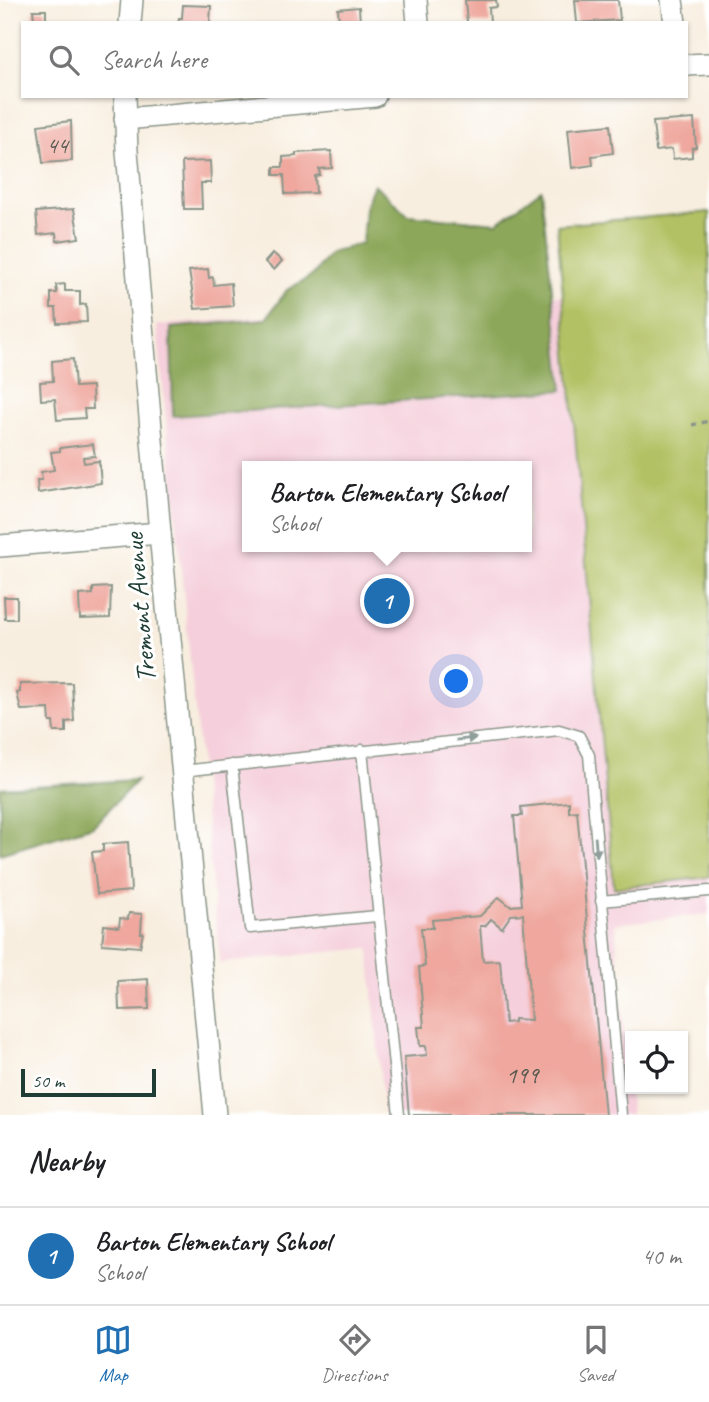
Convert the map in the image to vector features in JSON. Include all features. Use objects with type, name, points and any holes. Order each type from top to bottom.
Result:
[{"type":"street","points":[[130,21],[132,0]]},
{"type":"street","points":[[416,0],[418,21]]},
{"type":"street","points":[[672,0],[675,21]]},
{"type":"street","points":[[688,65],[709,64]]},
{"type":"street","name":"Tremont Avenue","points":[[125,98],[160,533],[215,1115]]},
{"type":"street","points":[[125,119],[353,98]]},
{"type":"street","points":[[0,545],[160,533]]},
{"type":"lane","points":[[182,771],[559,730],[579,736],[589,755],[621,1115]]},
{"type":"lane","points":[[362,750],[399,1115]]},
{"type":"lane","points":[[232,765],[250,928],[377,916]]},
{"type":"lane","points":[[601,901],[709,891]]},
{"type":"path","points":[[692,425],[709,421]]},
{"type":"shaded area","points":[[564,295],[614,887],[709,877],[709,914],[615,924],[625,1043],[625,1094],[629,1094],[631,1115],[384,1115],[369,948],[220,963],[157,325]]},
{"type":"green space","points":[[374,184],[408,215],[497,223],[541,190],[563,390],[173,416],[171,328],[266,319],[287,290],[313,275],[330,253],[362,243],[365,208]]},
{"type":"green space","points":[[709,212],[709,877],[614,888],[557,225]]},
{"type":"green space","points":[[137,780],[93,826],[0,854],[0,788]]},
{"type":"building","points":[[465,0],[496,0],[497,7],[489,8],[490,21],[467,21]]},
{"type":"building","points":[[575,0],[618,0],[620,20],[577,21]]},
{"type":"building","points":[[183,5],[211,6],[210,21],[178,21],[182,18]]},
{"type":"building","points":[[359,7],[360,21],[339,21],[338,9]]},
{"type":"building","points":[[33,10],[46,10],[46,20],[34,20]]},
{"type":"building","points":[[694,119],[696,147],[692,148],[692,157],[673,159],[672,149],[656,151],[653,122]]},
{"type":"building","points":[[71,121],[72,161],[43,163],[38,125]]},
{"type":"building","points":[[610,125],[613,153],[592,156],[593,165],[572,168],[568,129]]},
{"type":"building","points":[[331,151],[332,168],[319,169],[320,175],[315,176],[316,193],[285,194],[284,175],[274,175],[274,167],[283,167],[283,157],[296,156],[296,153]]},
{"type":"building","points":[[210,161],[211,183],[201,183],[202,209],[184,209],[182,162]]},
{"type":"building","points":[[74,209],[79,238],[57,241],[56,233],[38,235],[36,212]]},
{"type":"building","points":[[273,253],[282,261],[274,270],[265,262]]},
{"type":"building","points":[[208,269],[209,278],[213,277],[214,285],[231,283],[233,306],[195,309],[189,271]]},
{"type":"building","points":[[65,284],[65,291],[80,291],[80,305],[86,304],[87,322],[57,323],[56,308],[51,308],[51,293],[57,293],[56,285]]},
{"type":"building","points":[[73,359],[75,387],[92,386],[93,409],[84,409],[85,418],[57,420],[55,399],[41,400],[40,382],[53,381],[52,361]]},
{"type":"building","points":[[93,444],[95,456],[83,457],[84,463],[99,461],[101,483],[38,493],[37,480],[42,480],[41,472],[54,470],[51,452],[60,451],[60,448]]},
{"type":"building","points":[[111,587],[110,618],[80,619],[79,595],[93,594],[93,588]]},
{"type":"building","points":[[4,597],[17,597],[17,619],[5,619]]},
{"type":"building","points":[[72,683],[74,721],[66,722],[66,732],[54,732],[49,709],[21,710],[17,693],[20,692],[20,684]]},
{"type":"building","points":[[569,802],[569,812],[577,811],[605,1115],[409,1115],[404,1057],[427,1055],[426,1046],[420,1046],[418,1027],[424,1027],[419,967],[425,966],[421,928],[433,928],[432,920],[480,916],[499,897],[510,906],[522,905],[514,816],[522,816],[521,807]],"holes":[[[523,914],[531,1020],[514,1019],[514,1022],[505,1023],[500,960],[483,961],[480,926],[485,926],[491,919],[502,928],[511,915]]]},
{"type":"building","points":[[128,842],[131,891],[97,894],[92,852],[103,851],[103,844]]},
{"type":"building","points":[[129,913],[142,914],[143,933],[140,947],[102,944],[104,925],[119,927],[120,918],[128,919]]},
{"type":"building","points":[[148,979],[149,1009],[119,1010],[118,981]]},
{"type":"place","name":"Barton Elementary School","points":[[387,601]]}]
